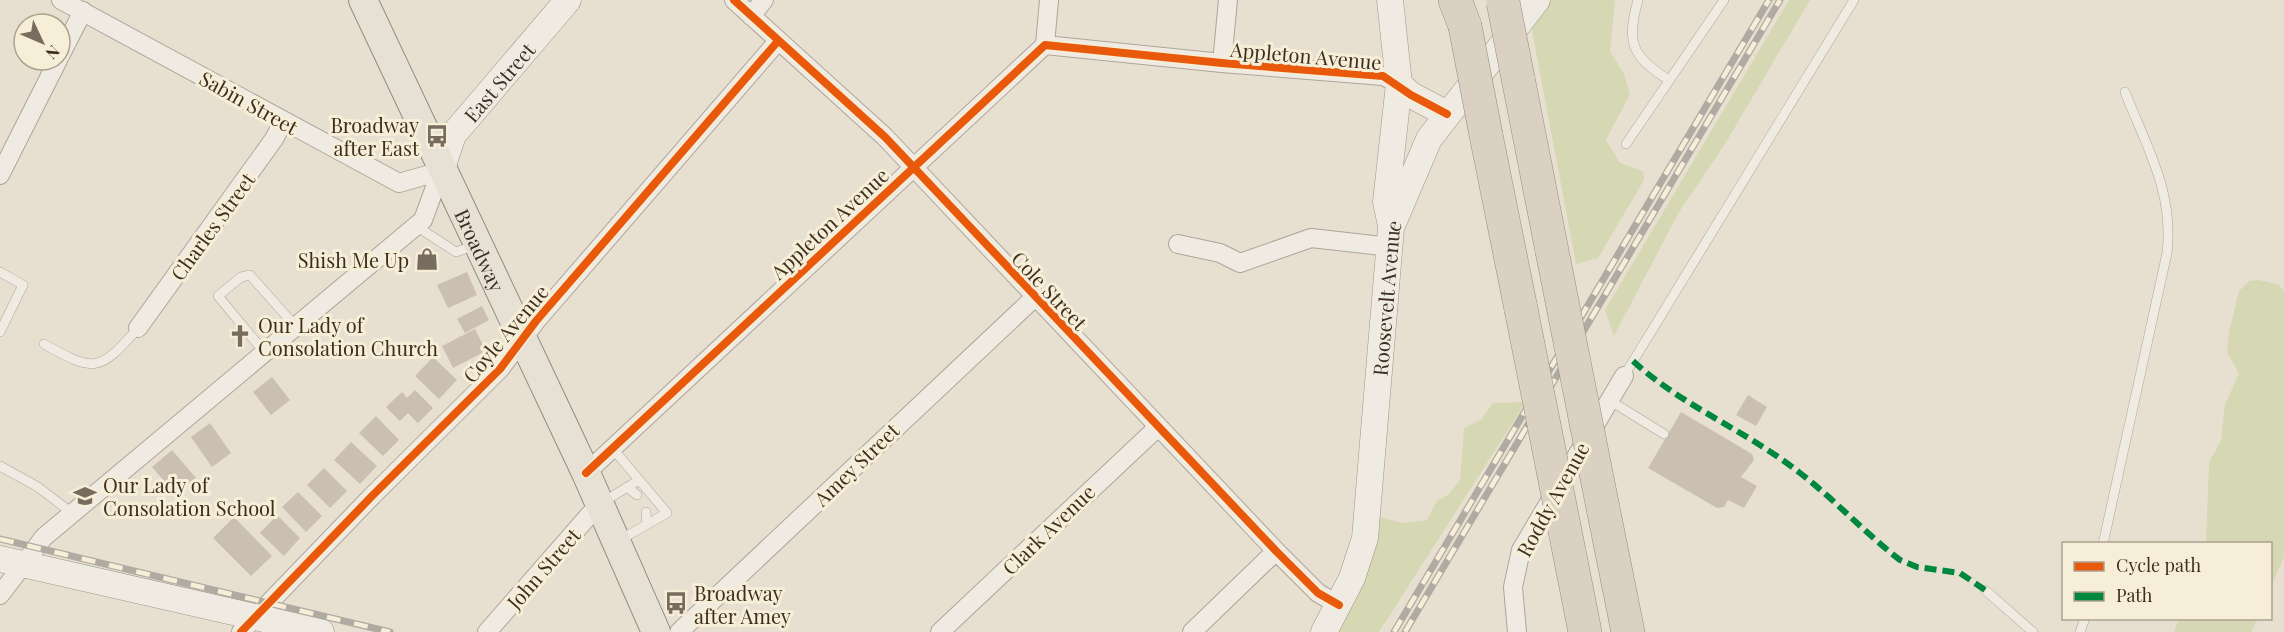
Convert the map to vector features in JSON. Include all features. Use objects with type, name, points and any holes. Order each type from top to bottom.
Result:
[{"type":"highway","points":[[1503,1],[1628,632]]},
{"type":"highway","points":[[1460,9],[1585,632]]},
{"type":"main road","name":"Broadway","points":[[363,0],[423,124],[441,171],[586,473],[656,632]]},
{"type":"street","name":"Sabin Street","points":[[61,0],[399,183],[441,171]]},
{"type":"street","name":"East Street","points":[[441,171],[453,135],[568,0]]},
{"type":"street","name":"Cole Street","points":[[734,0],[885,137],[1034,298],[1276,551],[1318,593],[1339,605]]},
{"type":"street","points":[[751,16],[764,0]]},
{"type":"street","points":[[1045,45],[1049,0]]},
{"type":"street","points":[[1222,63],[1228,0]]},
{"type":"street","points":[[1178,244],[1220,253],[1240,263],[1311,238],[1391,238],[1386,202],[1399,84],[1390,0]]},
{"type":"street","name":"Roosevelt Avenue","points":[[1324,632],[1357,565],[1367,524],[1391,238],[1415,166],[1429,139],[1537,0]]},
{"type":"street","points":[[72,33],[83,12]]},
{"type":"street","name":"Coyle Avenue","points":[[248,624],[500,369],[522,338],[778,41]]},
{"type":"street","name":"Appleton Avenue","points":[[586,473],[1045,45],[1383,76],[1399,84]]},
{"type":"street","points":[[0,175],[52,72]]},
{"type":"street","points":[[1399,84],[1411,95],[1448,114]]},
{"type":"street","name":"Charles Street","points":[[138,328],[274,139],[283,122]]},
{"type":"street","points":[[0,595],[11,562],[44,537],[423,220],[441,171]]},
{"type":"street","name":"Amey Street","points":[[680,632],[1034,298]]},
{"type":"street","name":"Roddy Avenue","points":[[1517,632],[1513,588],[1521,550],[1624,376]]},
{"type":"street","name":"Clark Avenue","points":[[940,632],[1157,428]]},
{"type":"street","name":"John Street","points":[[487,632],[600,504]]},
{"type":"street","points":[[1192,632],[1276,551]]},
{"type":"street","points":[[11,562],[248,624],[321,632]]},
{"type":"lane","points":[[1638,0],[1632,28],[1634,46],[1644,64],[1669,81]]},
{"type":"lane","points":[[1626,144],[1724,0]]},
{"type":"lane","points":[[1624,376],[1854,0]]},
{"type":"lane","points":[[2103,542],[2148,341],[2169,230],[2169,208],[2162,184],[2125,92]]},
{"type":"lane","points":[[416,226],[456,252],[478,244]]},
{"type":"lane","points":[[0,272],[23,285],[0,332]]},
{"type":"lane","points":[[265,353],[218,296],[241,278],[250,275],[296,327]]},
{"type":"lane","points":[[44,344],[74,361],[95,365],[106,360],[138,328]]},
{"type":"lane","points":[[1609,400],[1664,434]]},
{"type":"lane","points":[[613,449],[667,513],[644,518],[616,542]]},
{"type":"lane","points":[[0,466],[38,487],[72,513]]},
{"type":"lane","points":[[600,504],[631,493],[639,480]]},
{"type":"lane","points":[[1985,590],[2033,632]]},
{"type":"green space","points":[[1532,0],[1615,0],[1610,51],[1624,74],[1630,94],[1606,140],[1620,163],[1643,171],[1644,180],[1598,258],[1576,264],[1530,20]]},
{"type":"green space","points":[[1789,0],[1810,0],[1725,144],[1679,212],[1614,336],[1605,310]]},
{"type":"green space","points":[[2259,280],[2279,285],[2284,291],[2284,557],[2272,585],[2272,542],[2206,542],[2209,462],[2221,441],[2225,404],[2239,374],[2227,352],[2229,332],[2239,291],[2249,281]]},
{"type":"green space","points":[[1526,402],[1379,632],[1315,632],[1330,605],[1363,513],[1403,523],[1427,520],[1437,501],[1449,494],[1460,480],[1464,428],[1481,420],[1493,403]]},
{"type":"green space","points":[[2178,620],[2257,620],[2251,632],[2174,632]]},
{"type":"building","points":[[467,272],[477,295],[448,308],[437,285]]},
{"type":"building","points":[[482,306],[489,320],[465,333],[457,319]]},
{"type":"building","points":[[475,329],[486,351],[453,368],[442,346]]},
{"type":"building","points":[[433,357],[457,380],[439,399],[415,376]]},
{"type":"building","points":[[272,377],[290,400],[271,415],[253,392]]},
{"type":"building","points":[[415,390],[433,408],[418,423],[408,413],[400,421],[386,407],[402,392],[407,398]]},
{"type":"building","points":[[1748,395],[1767,407],[1756,426],[1736,415]]},
{"type":"building","points":[[1681,412],[1752,454],[1754,460],[1741,477],[1757,486],[1744,508],[1728,500],[1724,507],[1717,508],[1648,468]]},
{"type":"building","points":[[376,416],[399,440],[383,456],[359,433]]},
{"type":"building","points":[[210,423],[231,453],[212,467],[191,437]]},
{"type":"building","points":[[351,442],[377,466],[360,484],[334,460]]},
{"type":"building","points":[[172,450],[196,478],[176,495],[152,467]]},
{"type":"building","points":[[324,468],[347,491],[330,508],[307,485]]},
{"type":"building","points":[[298,492],[322,516],[306,532],[282,507]]},
{"type":"building","points":[[277,515],[300,538],[284,556],[260,533]]},
{"type":"building","points":[[234,517],[272,556],[251,576],[213,538]]},
{"type":"railway","points":[[1394,632],[1769,0]]},
{"type":"railway","points":[[1405,632],[1780,0]]},
{"type":"railway","points":[[0,539],[390,632]]},
{"type":"marked path","points":[[1633,361],[1672,392],[1780,458],[1900,560],[1917,567],[1960,573],[1985,590]]},
{"type":"cycle path","points":[[734,0],[885,137],[1276,551],[1318,593],[1339,605]]},
{"type":"cycle path","points":[[241,632],[372,496],[500,369],[536,321],[778,41]]},
{"type":"cycle path","points":[[586,473],[1045,45],[1383,76],[1411,95],[1447,114]]},
{"type":"place","name":"Broadway after East","points":[[437,136]]},
{"type":"place","name":"Shish Me Up","points":[[427,259]]},
{"type":"place","name":"Our Lady of Consolation Church","points":[[240,336]]},
{"type":"place","name":"Our Lady of Consolation School","points":[[85,496]]},
{"type":"place","name":"Broadway after Amey","points":[[676,603]]}]
